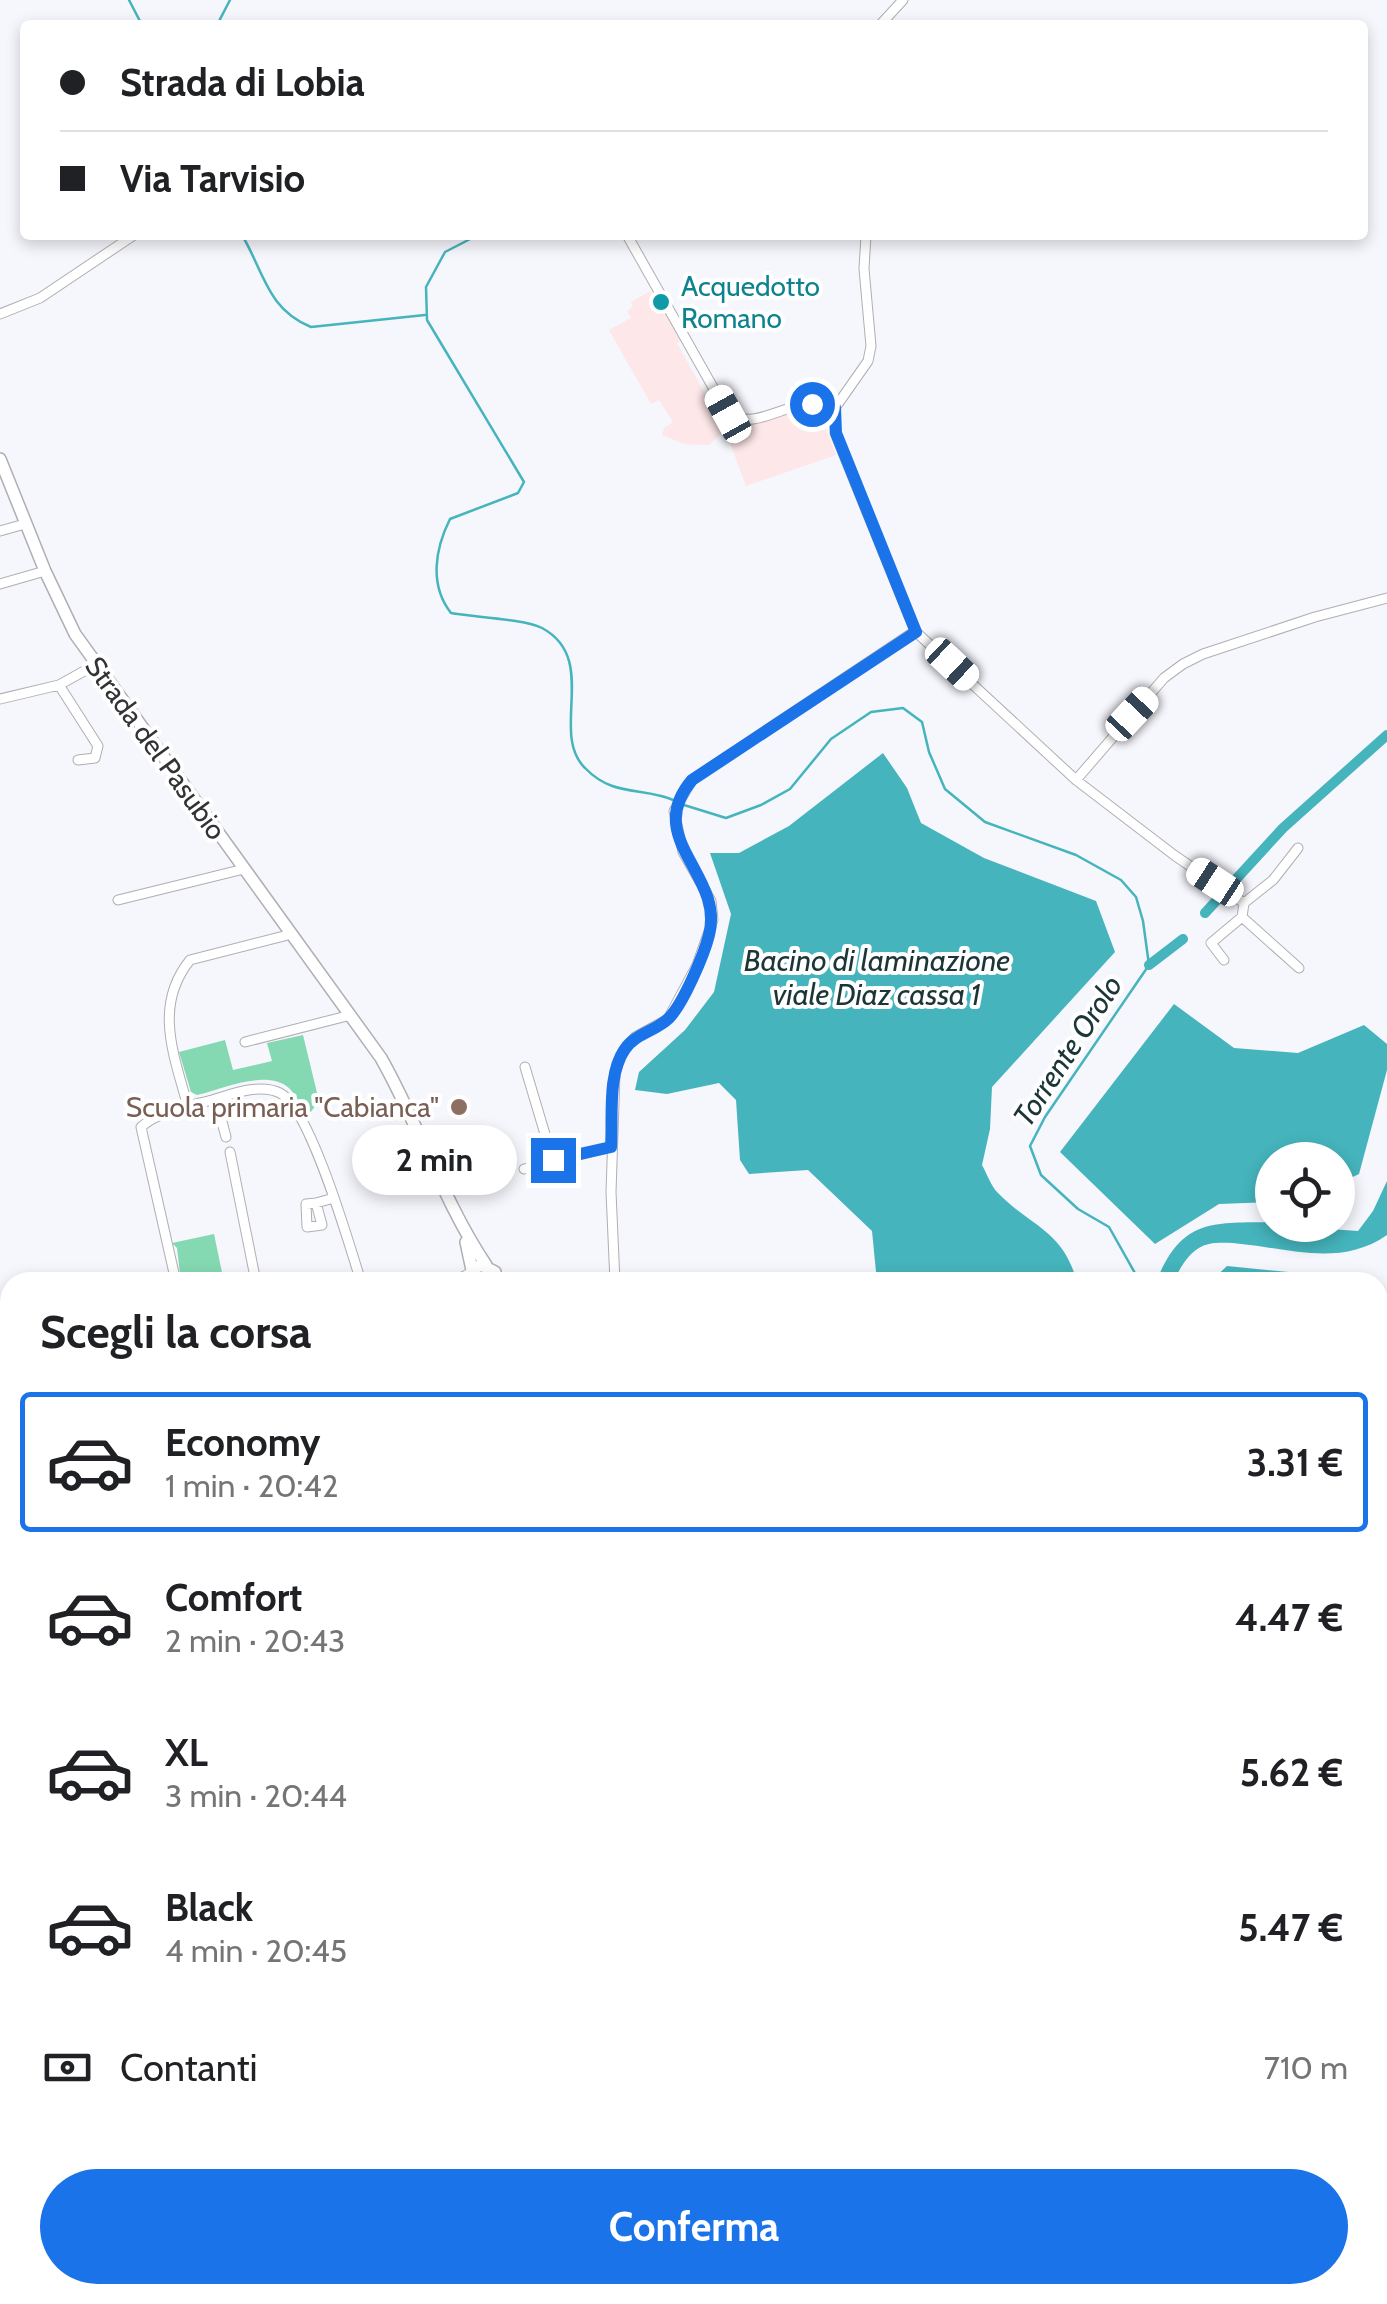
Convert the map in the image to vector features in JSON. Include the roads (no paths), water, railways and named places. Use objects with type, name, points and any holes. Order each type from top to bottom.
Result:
[{"type":"main road","name":"Strada del Pasubio","points":[[0,459],[74,634],[351,1015],[401,1093],[452,1204],[486,1266],[495,1272]]},
{"type":"main road","name":"Strada del Pasubio","points":[[452,1204],[469,1272]]},
{"type":"main road","points":[[475,1272],[486,1266]]},
{"type":"street","points":[[885,20],[903,0]]},
{"type":"street","points":[[0,314],[40,298],[127,240]]},
{"type":"street","points":[[630,240],[728,414],[749,420],[804,405],[835,408]]},
{"type":"street","points":[[866,240],[864,269],[871,346],[868,361],[835,408],[836,433],[916,632],[1076,780],[1174,855],[1244,902]]},
{"type":"street","points":[[0,532],[25,524]]},
{"type":"street","points":[[0,584],[45,571]]},
{"type":"street","points":[[1076,780],[1154,690],[1183,664],[1258,635],[1387,598]]},
{"type":"street","points":[[615,1272],[611,1147],[615,1073],[623,1051],[636,1038],[668,1019],[698,964],[713,920],[711,901],[682,849],[674,811],[679,800],[692,780],[916,632]]},
{"type":"street","points":[[0,699],[60,685],[95,665]]},
{"type":"street","points":[[60,685],[98,746],[95,758],[78,760]]},
{"type":"street","points":[[1224,960],[1211,943],[1242,917],[1244,902],[1273,880],[1298,848]]},
{"type":"street","points":[[118,900],[244,869]]},
{"type":"street","points":[[1242,917],[1299,968]]},
{"type":"street","points":[[188,1107],[170,1039],[172,986],[190,960],[292,934]]},
{"type":"street","points":[[245,1042],[351,1015]]},
{"type":"street","points":[[525,1067],[553,1160]]},
{"type":"street","points":[[174,1272],[141,1128],[150,1119],[216,1098],[266,1089],[288,1097],[334,1198],[358,1272]]},
{"type":"street","points":[[216,1098],[226,1136]]},
{"type":"street","points":[[524,1169],[611,1147]]},
{"type":"street","points":[[230,1152],[254,1272]]},
{"type":"street","points":[[316,1203],[334,1198]]},
{"type":"water","name":"Bacino di laminazione viale Diaz cassa 1","points":[[883,753],[907,788],[921,823],[984,858],[1096,901],[1115,952],[992,1087],[990,1129],[982,1165],[998,1193],[1055,1240],[1073,1272],[876,1272],[872,1231],[808,1170],[749,1174],[740,1160],[736,1100],[719,1083],[667,1094],[635,1090],[639,1072],[685,1030],[714,992],[731,914],[710,853],[739,853],[789,826]]},
{"type":"water","points":[[1174,1004],[1234,1048],[1298,1053],[1364,1025],[1387,1044],[1387,1070],[1359,1174],[1355,1176],[1355,1142],[1255,1142],[1255,1203],[1219,1204],[1155,1244],[1060,1152]]},
{"type":"water","points":[[1387,1181],[1387,1235],[1370,1245],[1352,1251],[1316,1253],[1209,1244],[1191,1254],[1179,1272],[1161,1272],[1177,1246],[1201,1228],[1255,1222],[1255,1242],[1355,1242]]},
{"type":"water","points":[[1227,1266],[1289,1272],[1221,1272]]},
{"type":"waterway","points":[[129,0],[139,20]]},
{"type":"waterway","name":"Torrente Orolo","points":[[220,20],[230,0]]},
{"type":"waterway","points":[[244,240],[276,300],[311,327],[425,315]]},
{"type":"waterway","name":"Torrente Orolo","points":[[468,240],[445,252],[426,287],[427,320],[524,482],[518,493],[450,519],[438,555],[439,591],[451,613],[534,625],[559,641],[572,677],[571,736],[575,753],[585,768],[618,788],[676,801]]},
{"type":"waterway","name":"Torrente Orolo","points":[[684,805],[726,818],[761,805],[790,789],[831,739],[871,712],[903,708],[922,722],[929,752],[945,789],[985,822],[1076,855],[1121,880],[1136,897],[1149,965],[1045,1117],[1030,1146],[1041,1175],[1078,1209],[1109,1227],[1134,1272]]},
{"type":"waterway","points":[[1205,913],[1283,828],[1387,735]]},
{"type":"waterway","points":[[1149,965],[1183,939]]},
{"type":"place","name":"Acquedotto Romano","points":[[661,302]]},
{"type":"place","name":"Scuola primaria \"Cabianca\"","points":[[459,1107]]}]
